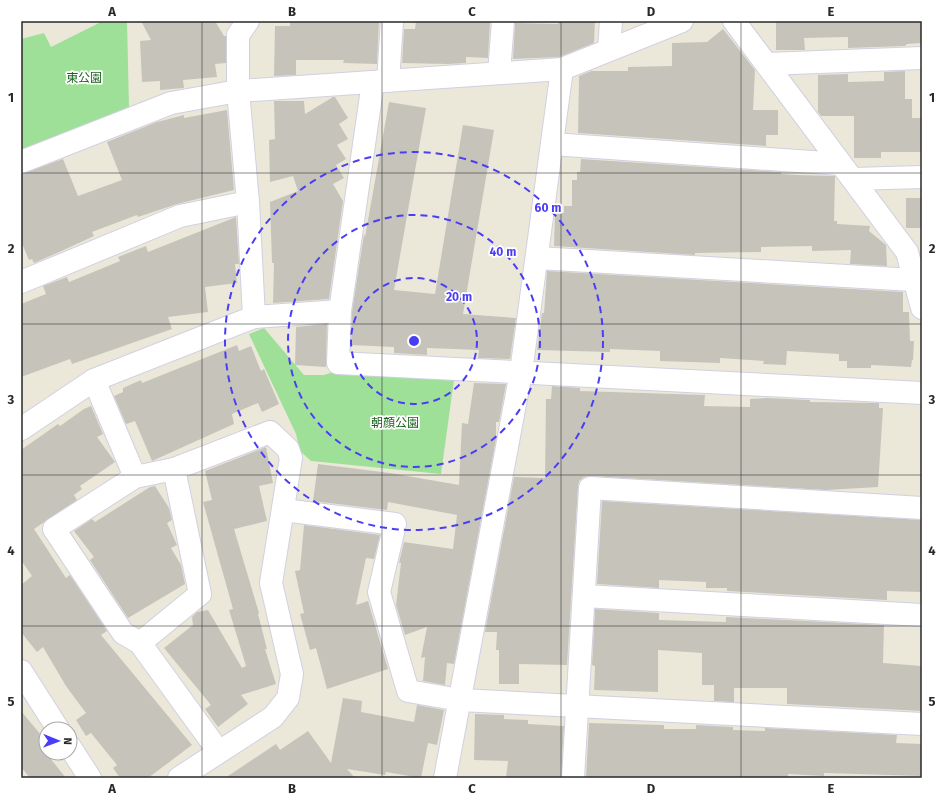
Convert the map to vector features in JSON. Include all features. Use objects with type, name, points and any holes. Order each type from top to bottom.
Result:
[{"type":"street","points":[[248,21],[238,34],[238,91],[248,202],[254,317]]},
{"type":"street","points":[[392,21],[380,81],[340,311],[338,363],[922,393]]},
{"type":"street","points":[[499,73],[503,21]]},
{"type":"street","points":[[609,50],[611,21]]},
{"type":"street","points":[[21,162],[171,102],[238,91],[562,69],[682,21]]},
{"type":"street","points":[[734,21],[907,252],[922,308]]},
{"type":"street","points":[[767,64],[922,58]]},
{"type":"street","points":[[445,778],[521,372],[562,69]]},
{"type":"street","points":[[552,144],[847,172],[922,177]]},
{"type":"street","points":[[21,282],[180,216],[248,202]]},
{"type":"street","points":[[537,258],[914,280]]},
{"type":"street","points":[[21,429],[94,380],[254,317],[340,311]]},
{"type":"street","points":[[94,380],[135,477]]},
{"type":"street","points":[[179,778],[273,717],[288,698],[292,674],[272,583],[291,458],[288,449],[270,432],[174,469],[135,477],[54,529],[123,633],[140,643],[218,752]]},
{"type":"street","points":[[140,643],[200,594],[174,469]]},
{"type":"street","points":[[573,778],[590,488],[922,508]]},
{"type":"street","points":[[282,510],[394,524],[379,592],[408,691],[460,700],[922,724]]},
{"type":"street","points":[[584,596],[922,615]]},
{"type":"street","points":[[21,671],[53,721]]},
{"type":"street","points":[[78,759],[90,778]]},
{"type":"green space","name":"東公園","points":[[103,21],[127,21],[129,107],[21,150],[21,39],[44,33],[51,47]]},
{"type":"green space","name":"朝顔公園","points":[[264,328],[304,375],[324,375],[333,372],[454,380],[441,474],[311,461],[300,451],[296,434],[249,334]]},
{"type":"building","points":[[141,21],[215,21],[224,36],[226,36],[226,63],[215,64],[217,77],[183,80],[184,88],[160,90],[160,81],[142,82],[140,41],[151,40]]},
{"type":"building","points":[[290,21],[379,21],[377,64],[343,63],[344,60],[296,60],[296,75],[274,76],[275,26],[290,26]]},
{"type":"building","points":[[416,21],[490,21],[488,58],[466,57],[466,63],[402,63],[404,29],[415,29]]},
{"type":"building","points":[[558,21],[595,21],[594,43],[559,57],[513,59],[515,23],[558,24]]},
{"type":"building","points":[[776,21],[922,21],[922,43],[907,44],[905,46],[848,48],[848,37],[804,38],[805,50],[776,50]]},
{"type":"building","points":[[723,29],[755,70],[753,110],[778,110],[778,135],[766,135],[766,146],[578,133],[579,76],[591,71],[628,71],[628,67],[672,66],[672,43],[707,42]]},
{"type":"building","points":[[905,71],[905,99],[912,99],[912,118],[922,118],[922,152],[881,152],[881,158],[854,158],[854,116],[821,116],[818,112],[818,75],[848,74],[848,82],[884,81],[884,72]]},
{"type":"building","points":[[335,97],[348,118],[339,124],[348,139],[337,145],[346,159],[336,165],[344,178],[333,184],[343,201],[329,299],[273,303],[274,263],[272,263],[270,202],[298,191],[293,176],[270,182],[269,140],[275,139],[274,101],[304,101],[305,114]]},
{"type":"building","points":[[389,102],[426,108],[394,290],[435,294],[463,125],[494,130],[463,314],[516,318],[510,359],[478,358],[479,350],[427,348],[427,355],[394,353],[394,347],[351,345],[352,312],[364,234],[365,237]]},
{"type":"building","points":[[227,110],[234,190],[177,204],[138,217],[137,215],[92,232],[94,236],[34,263],[32,259],[29,260],[21,241],[21,174],[63,159],[78,196],[122,180],[107,142],[157,122],[184,115],[184,118]]},
{"type":"building","points":[[581,159],[781,172],[781,174],[835,176],[834,221],[837,221],[837,224],[870,226],[869,231],[886,245],[887,266],[850,264],[851,250],[812,251],[812,246],[761,247],[761,252],[695,253],[695,255],[554,246],[555,213],[564,213],[564,206],[572,206],[572,180],[577,180],[577,172],[580,172]]},
{"type":"building","points":[[906,198],[922,198],[922,228],[906,228]]},
{"type":"building","points":[[236,217],[239,264],[235,264],[237,283],[205,287],[208,312],[168,317],[172,329],[72,364],[70,359],[21,377],[21,304],[46,294],[43,286],[67,277],[69,282],[120,261],[118,257],[146,246],[148,252]]},
{"type":"building","points":[[547,271],[903,292],[903,312],[909,312],[910,341],[914,341],[913,360],[911,367],[871,365],[871,368],[847,368],[847,361],[839,361],[839,354],[787,351],[786,365],[763,364],[764,361],[720,358],[720,363],[660,361],[660,351],[610,349],[610,352],[537,350],[542,313],[544,313]]},
{"type":"building","points":[[327,324],[326,367],[295,365],[296,327]]},
{"type":"building","points":[[237,345],[239,351],[251,346],[261,371],[264,369],[279,404],[262,412],[258,403],[232,414],[234,424],[152,461],[135,421],[126,424],[114,396],[123,392],[123,388],[141,380],[142,383]]},
{"type":"building","points":[[474,383],[506,384],[499,422],[496,422],[496,439],[454,664],[447,663],[445,685],[423,681],[425,657],[421,658],[427,627],[405,635],[396,605],[401,563],[399,563],[404,542],[453,549],[457,515],[388,502],[387,510],[313,501],[318,464],[390,473],[459,485],[462,423],[468,424]]},
{"type":"building","points":[[552,386],[580,388],[580,391],[705,395],[704,406],[750,407],[750,399],[766,398],[810,400],[810,402],[879,403],[879,408],[883,408],[878,487],[826,490],[591,476],[584,477],[579,481],[578,487],[567,665],[519,664],[519,684],[499,684],[499,650],[496,650],[497,632],[485,632],[514,477],[545,478],[546,399],[551,399]]},
{"type":"building","points":[[91,406],[103,434],[97,437],[115,462],[80,486],[82,489],[74,495],[77,500],[34,529],[66,578],[70,575],[107,631],[101,635],[192,745],[148,778],[120,778],[113,768],[117,765],[91,733],[86,736],[76,720],[86,713],[66,686],[43,647],[37,652],[21,632],[21,585],[32,576],[21,560],[21,450],[58,424],[60,426],[84,409]]},
{"type":"building","points":[[266,447],[273,483],[259,486],[267,521],[234,529],[259,613],[267,649],[265,649],[276,684],[241,695],[248,704],[218,727],[205,709],[211,705],[164,648],[193,625],[192,617],[197,612],[208,610],[242,668],[246,666],[229,610],[233,609],[203,502],[212,500],[205,471]]},
{"type":"building","points":[[155,486],[169,508],[172,520],[167,523],[177,545],[171,548],[181,565],[185,584],[128,618],[90,560],[94,557],[74,531],[92,519],[95,522],[150,487]]},
{"type":"building","points":[[602,501],[922,520],[922,592],[887,591],[887,600],[885,600],[727,591],[727,588],[706,588],[706,582],[659,580],[659,588],[597,584]]},
{"type":"building","points":[[304,525],[380,535],[374,559],[366,558],[356,605],[368,601],[388,669],[327,689],[316,648],[310,650],[300,614],[304,613],[295,571],[300,570]]},
{"type":"building","points":[[595,609],[659,613],[659,620],[726,622],[726,617],[884,625],[883,663],[922,666],[922,711],[787,704],[787,688],[734,688],[734,702],[714,701],[714,685],[702,685],[702,653],[658,650],[658,692],[594,690],[595,666],[592,665]]},
{"type":"building","points":[[343,698],[362,701],[361,712],[414,722],[417,705],[444,710],[437,745],[428,743],[421,778],[386,772],[385,775],[347,769],[355,778],[225,778],[276,744],[280,750],[308,731],[331,763]]},
{"type":"building","points":[[21,711],[38,731],[38,761],[52,761],[66,778],[30,778],[21,767]]},
{"type":"building","points":[[475,714],[504,715],[504,719],[528,720],[528,724],[564,726],[561,778],[506,778],[508,761],[474,760]]},
{"type":"building","points":[[589,723],[664,725],[664,729],[696,729],[696,725],[733,727],[733,730],[765,731],[765,728],[897,735],[896,743],[922,744],[922,776],[824,773],[824,776],[788,774],[788,778],[586,778]]}]
